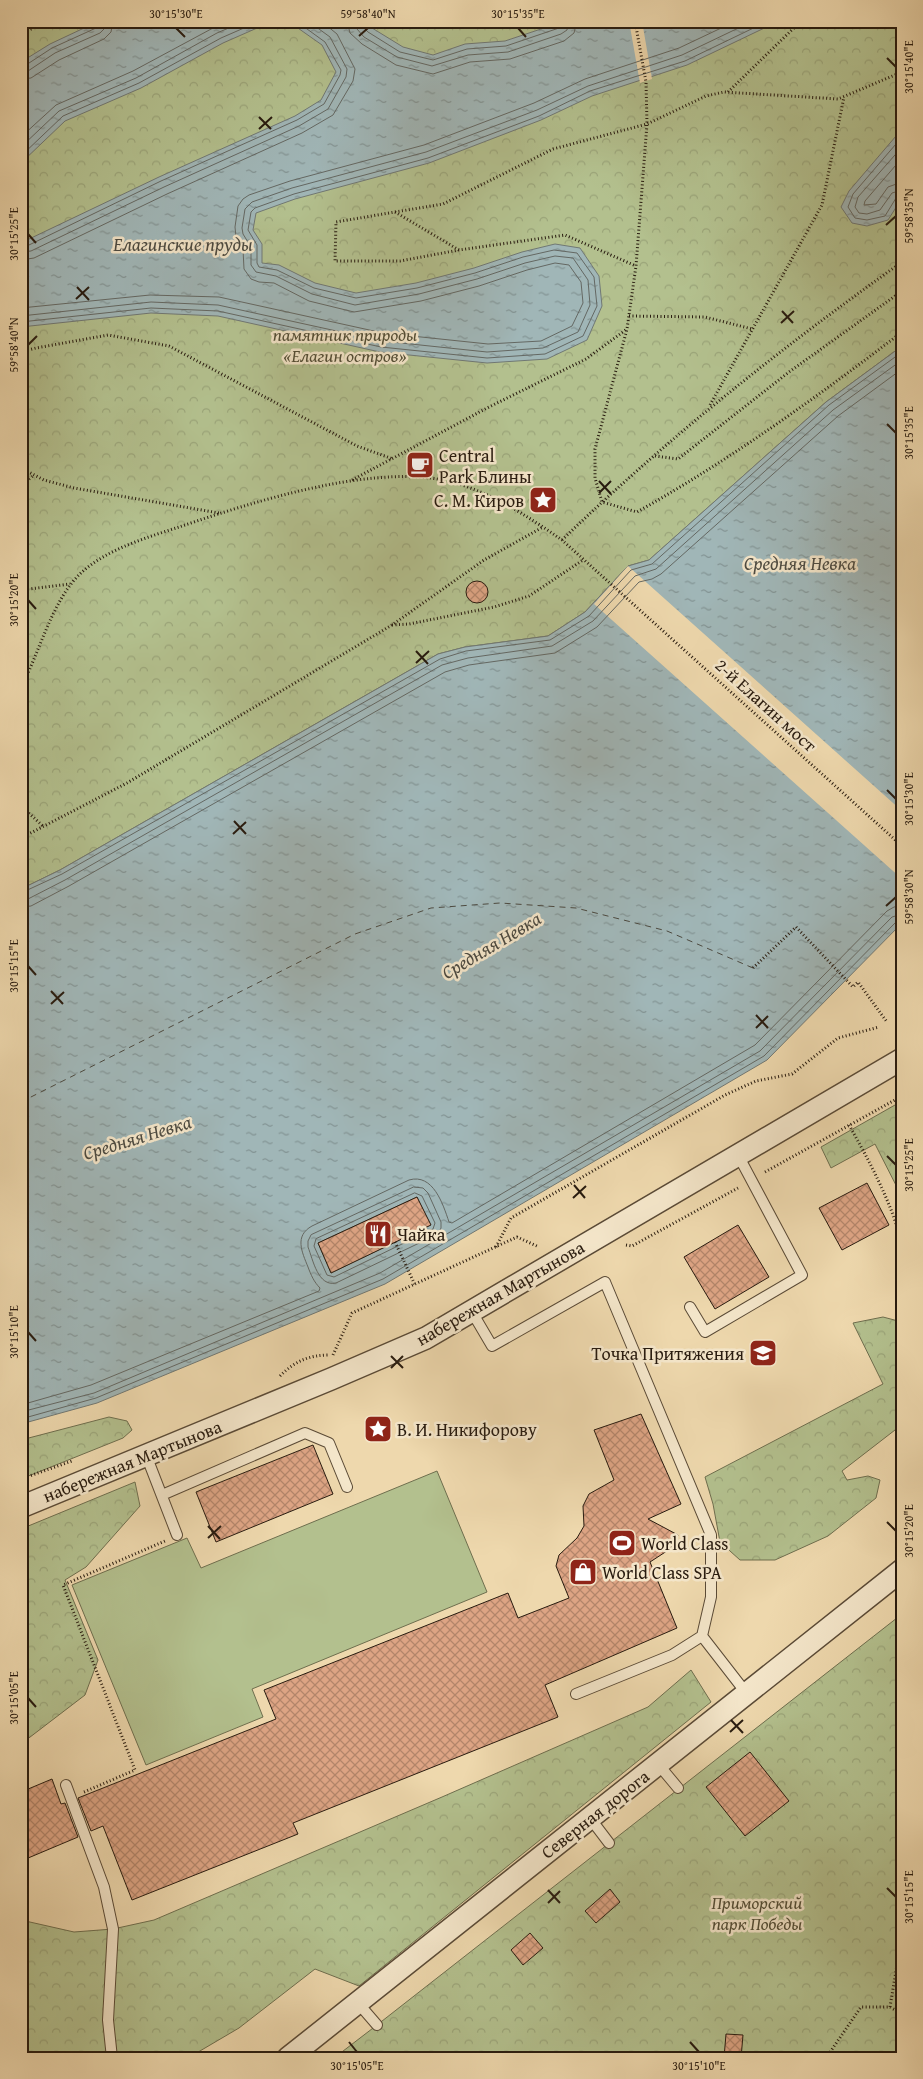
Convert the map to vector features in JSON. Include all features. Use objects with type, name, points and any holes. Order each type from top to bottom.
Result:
[{"type":"street","name":"набережная Мартынова","points":[[21,1507],[418,1341],[472,1312],[902,1059]]},
{"type":"street","name":"Северная дорога","points":[[288,2058],[902,1570]]},
{"type":"lane","points":[[690,1307],[705,1332],[802,1275],[738,1155]]},
{"type":"lane","points":[[472,1312],[492,1346],[605,1282],[711,1535],[711,1597],[702,1636],[672,1655],[576,1694]]},
{"type":"lane","points":[[162,1495],[304,1433],[329,1443],[347,1487]]},
{"type":"lane","points":[[146,1456],[177,1535]]},
{"type":"lane","points":[[702,1636],[747,1694]]},
{"type":"lane","points":[[658,1764],[678,1788]]},
{"type":"lane","points":[[66,1785],[104,1888],[113,1929],[108,2020],[112,2058]]},
{"type":"lane","points":[[590,1818],[609,1843]]},
{"type":"lane","points":[[358,2003],[377,2025]]},
{"type":"path","points":[[21,34],[47,21]]},
{"type":"path","points":[[602,502],[595,478],[595,449],[627,329],[636,266],[647,124],[646,82],[635,21]]},
{"type":"path","points":[[728,92],[801,21]]},
{"type":"path","points":[[636,266],[565,235],[459,250],[400,261],[335,260],[336,222],[443,204],[553,149],[647,124],[706,96],[728,92],[838,99],[902,72]]},
{"type":"path","points":[[709,407],[822,204],[844,97]]},
{"type":"path","points":[[395,212],[459,250]]},
{"type":"path","points":[[562,540],[709,407],[835,308],[902,262]]},
{"type":"path","points":[[654,456],[678,459],[789,372],[902,291]]},
{"type":"path","points":[[629,316],[705,317],[752,329]]},
{"type":"path","points":[[21,688],[57,607],[70,584],[84,571],[103,558],[142,540],[222,513],[350,481],[489,407],[586,359],[627,329]]},
{"type":"path","points":[[602,502],[637,512],[668,495],[822,393],[902,332]]},
{"type":"path","points":[[21,352],[108,335],[169,346],[357,446],[392,459]]},
{"type":"path","points":[[21,468],[44,480],[74,488],[222,513]]},
{"type":"path","points":[[21,486],[34,475]]},
{"type":"path","name":"2-й Елагин мост","points":[[350,481],[409,476],[438,479],[491,497],[543,527],[562,540],[902,846]]},
{"type":"path","points":[[21,838],[127,783],[392,625],[484,560],[543,527]]},
{"type":"path","points":[[392,625],[409,624],[494,607],[529,596],[583,560]]},
{"type":"path","points":[[21,590],[70,584]]},
{"type":"path","points":[[21,806],[44,826]]},
{"type":"path","points":[[753,968],[796,927],[853,987],[858,982],[888,1022]]},
{"type":"path","points":[[496,1247],[511,1218],[725,1095],[756,1081],[792,1074],[838,1038],[878,1027]]},
{"type":"path","points":[[849,1125],[896,1223],[902,1243]]},
{"type":"path","points":[[330,1361],[352,1313],[518,1238]]},
{"type":"path","points":[[395,1242],[415,1285]]},
{"type":"path","points":[[87,1801],[83,1792],[136,1770],[63,1585],[177,1535]]},
{"type":"path","points":[[890,2007],[899,1965],[902,1918]]},
{"type":"path","points":[[826,2058],[861,2007],[890,2007],[902,2014]]},
{"type":"green space","name":"памятник природы «Елагин остров»","points":[[21,21],[902,21],[902,346],[826,402],[649,560],[628,566],[585,612],[548,636],[465,647],[438,654],[60,870],[21,889]]},
{"type":"green space","points":[[902,1101],[902,1197],[875,1144],[831,1168],[821,1147]]},
{"type":"green space","points":[[883,1317],[902,1322],[902,1422],[895,1430],[842,1471],[847,1480],[868,1476],[880,1480],[876,1498],[828,1536],[775,1560],[740,1560],[720,1542],[713,1504],[705,1477],[883,1384],[853,1323]]},
{"type":"green space","points":[[109,1417],[127,1421],[132,1430],[123,1438],[21,1479],[21,1440]]},
{"type":"green space","points":[[437,1471],[487,1592],[252,1689],[263,1717],[146,1765],[72,1585],[187,1538],[201,1568]]},
{"type":"green space","points":[[135,1482],[140,1506],[86,1567],[65,1580],[98,1660],[85,1695],[21,1744],[21,1529]]},
{"type":"green space","name":"Приморский парк Победы","points":[[902,1614],[902,2058],[334,2058],[377,2025]]},
{"type":"green space","points":[[691,1670],[711,1702],[359,1986],[315,1969],[239,2028],[188,2058],[21,2058],[21,1920],[74,1932],[113,1929],[154,1920],[648,1707]]},
{"type":"water","name":"Елагинские пруды","points":[[99,21],[364,21],[403,47],[433,55],[465,44],[505,41],[565,21],[779,21],[687,65],[592,96],[541,120],[429,163],[295,199],[256,213],[253,230],[262,244],[262,263],[279,265],[315,283],[356,293],[416,283],[555,244],[580,248],[599,276],[602,306],[587,340],[547,359],[487,363],[380,352],[218,316],[151,313],[21,327],[21,241],[27,240],[159,177],[295,116],[321,100],[336,72],[322,45],[295,26],[264,25],[223,43],[141,88],[65,121],[21,163],[21,62],[50,44]]},
{"type":"water","points":[[902,129],[902,198],[888,220],[867,226],[852,223],[841,207],[849,191]]},
{"type":"water","name":"Средняя Невка","points":[[902,346],[902,923],[767,1060],[385,1284],[97,1403],[21,1424],[21,889],[60,870],[438,654],[465,647],[548,636],[585,612],[628,566],[649,560],[826,402]],"holes":[[[417,1197],[430,1225],[331,1273],[318,1243]]]},
{"type":"pier","points":[[629,21],[642,21],[652,79],[640,83]]},
{"type":"pier","points":[[628,566],[902,811],[902,879],[594,604]]},
{"type":"building","points":[[477,581],[485,584],[488,592],[485,600],[477,603],[469,600],[466,592],[469,584]]},
{"type":"building","points":[[867,1183],[889,1225],[842,1250],[819,1208]]},
{"type":"building","points":[[417,1197],[431,1225],[331,1273],[318,1243]]},
{"type":"building","points":[[738,1225],[769,1277],[715,1309],[684,1257]]},
{"type":"building","points":[[641,1414],[681,1504],[648,1519],[678,1535],[670,1549],[650,1562],[677,1628],[545,1685],[558,1717],[293,1823],[298,1834],[132,1900],[103,1826],[91,1831],[78,1798],[276,1719],[264,1690],[508,1593],[518,1618],[569,1598],[556,1566],[559,1555],[577,1538],[584,1526],[583,1506],[589,1494],[614,1480],[594,1430]]},
{"type":"building","points":[[313,1445],[333,1494],[216,1542],[196,1492]]},
{"type":"building","points":[[750,1752],[789,1801],[745,1836],[706,1787]]},
{"type":"building","points":[[52,1779],[61,1804],[65,1803],[78,1837],[21,1861],[21,1792]]},
{"type":"building","points":[[610,1889],[620,1902],[596,1923],[585,1911]]},
{"type":"building","points":[[530,1933],[543,1948],[523,1965],[511,1950]]},
{"type":"building","points":[[726,2034],[743,2035],[741,2058],[724,2058]]},
{"type":"ferry route","points":[[21,1102],[355,934],[431,908],[500,903],[576,908],[667,931],[753,968]]},
{"type":"place","name":"Central Park Блины","points":[[420,465]]},
{"type":"place","name":"С. М. Киров","points":[[543,500]]},
{"type":"place","name":"Чайка","points":[[378,1234]]},
{"type":"place","name":"Точка Притяжения","points":[[763,1353]]},
{"type":"place","name":"В. И. Никифорову","points":[[378,1429]]},
{"type":"place","name":"World Class","points":[[622,1543]]},
{"type":"place","name":"World Class SPA","points":[[583,1572]]}]
